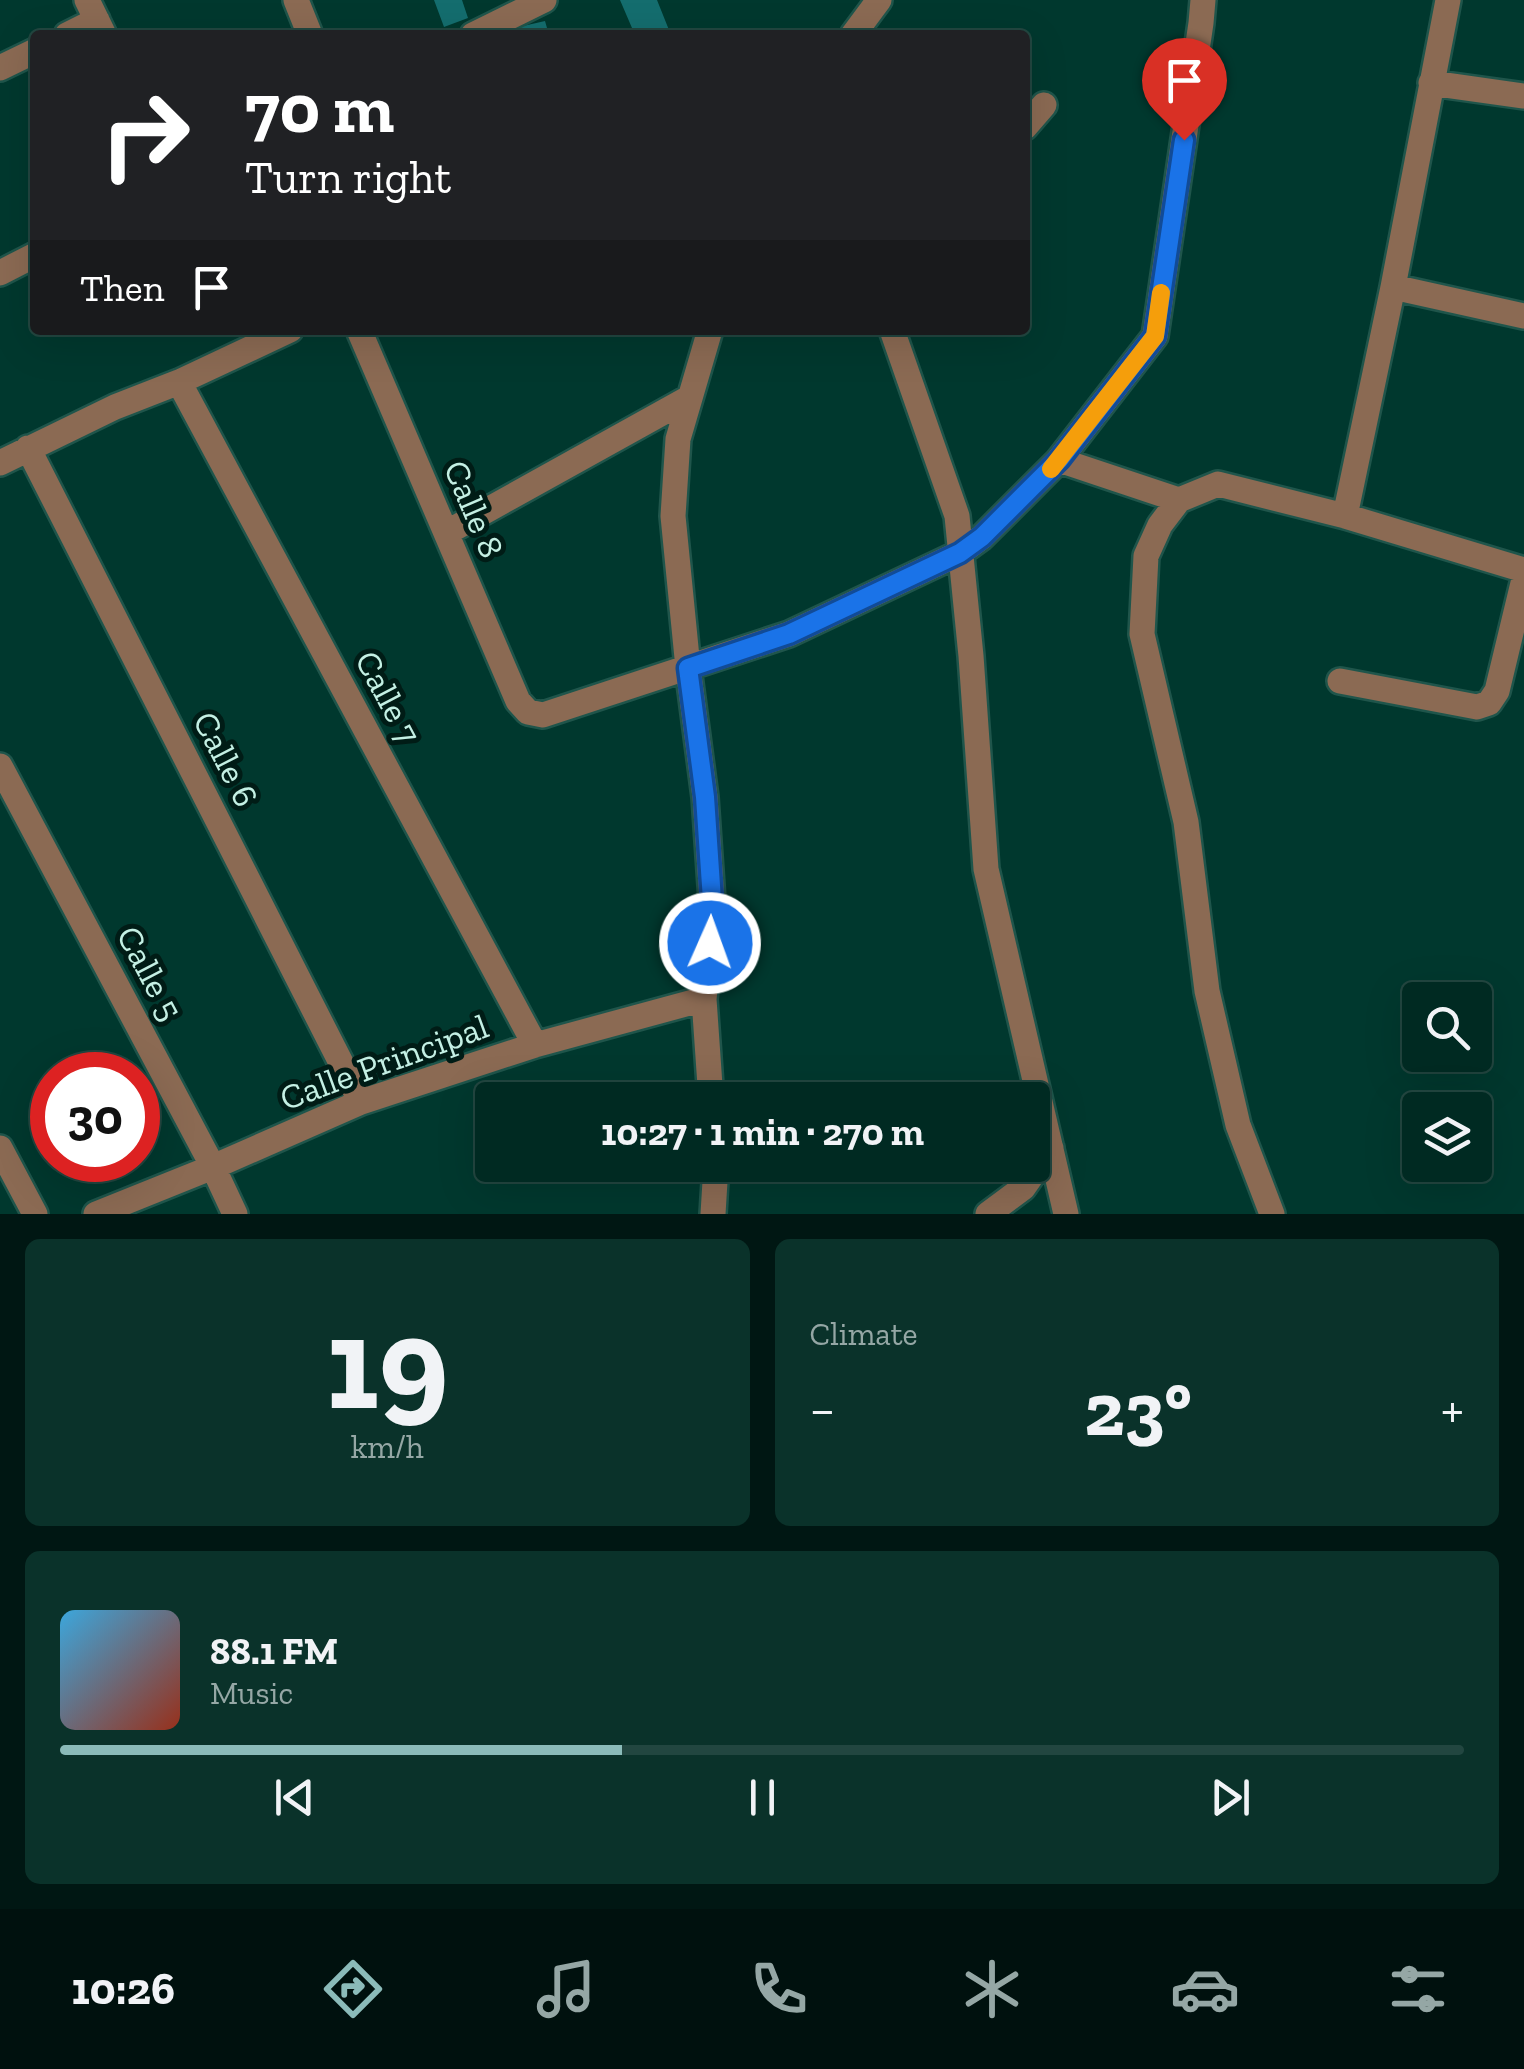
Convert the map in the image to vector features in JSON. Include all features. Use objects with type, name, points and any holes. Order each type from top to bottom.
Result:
[{"type":"street","points":[[296,0],[308,30]]},
{"type":"street","points":[[483,30],[544,0]]},
{"type":"street","points":[[857,30],[879,0]]},
{"type":"street","points":[[688,668],[789,634],[960,553],[982,537],[1059,460],[1155,336],[1202,23],[1202,0]]},
{"type":"street","points":[[1344,516],[1448,0]]},
{"type":"street","points":[[0,68],[30,53]]},
{"type":"street","points":[[1431,83],[1524,96]]},
{"type":"street","points":[[1030,121],[1044,105]]},
{"type":"street","points":[[0,273],[30,258]]},
{"type":"street","points":[[1393,287],[1524,316]]},
{"type":"street","points":[[0,462],[279,335]]},
{"type":"street","name":"Calle 8","points":[[361,335],[518,701],[528,712],[543,715],[688,668]]},
{"type":"street","points":[[708,335],[678,440],[673,516],[705,797],[713,915],[704,998],[710,1082]]},
{"type":"street","points":[[894,335],[957,516],[986,869],[1066,1214]]},
{"type":"street","name":"Calle 7","points":[[179,382],[534,1045]]},
{"type":"street","points":[[446,532],[689,398]]},
{"type":"street","name":"Calle 6","points":[[28,448],[361,1102]]},
{"type":"street","points":[[1059,460],[1180,500]]},
{"type":"street","points":[[1272,1214],[1238,1125],[1207,991],[1186,822],[1142,634],[1146,556],[1160,525],[1180,500],[1218,484],[1344,516],[1524,570]]},
{"type":"street","points":[[1340,682],[1477,706],[1489,704],[1498,691],[1524,579]]},
{"type":"street","name":"Calle 5","points":[[0,766],[235,1214]]},
{"type":"street","name":"Calle Principal","points":[[96,1214],[361,1102],[534,1045],[704,998]]},
{"type":"street","points":[[0,1148],[36,1214]]},
{"type":"street","points":[[988,1214],[1023,1188],[1051,1148]]},
{"type":"street","points":[[713,1214],[715,1182]]},
{"type":"building","points":[[434,0],[462,0],[468,18],[444,27]]},
{"type":"building","points":[[620,0],[657,0],[669,30],[633,30]]},
{"type":"building","points":[[545,21],[548,30],[510,30]]},
{"type":"slow traffic","points":[[1051,469],[1155,336],[1161,293]]},
{"type":"route","points":[[710,943],[713,915],[705,797],[688,668],[789,634],[960,553],[982,537],[1059,460],[1155,336],[1184,140]]}]
